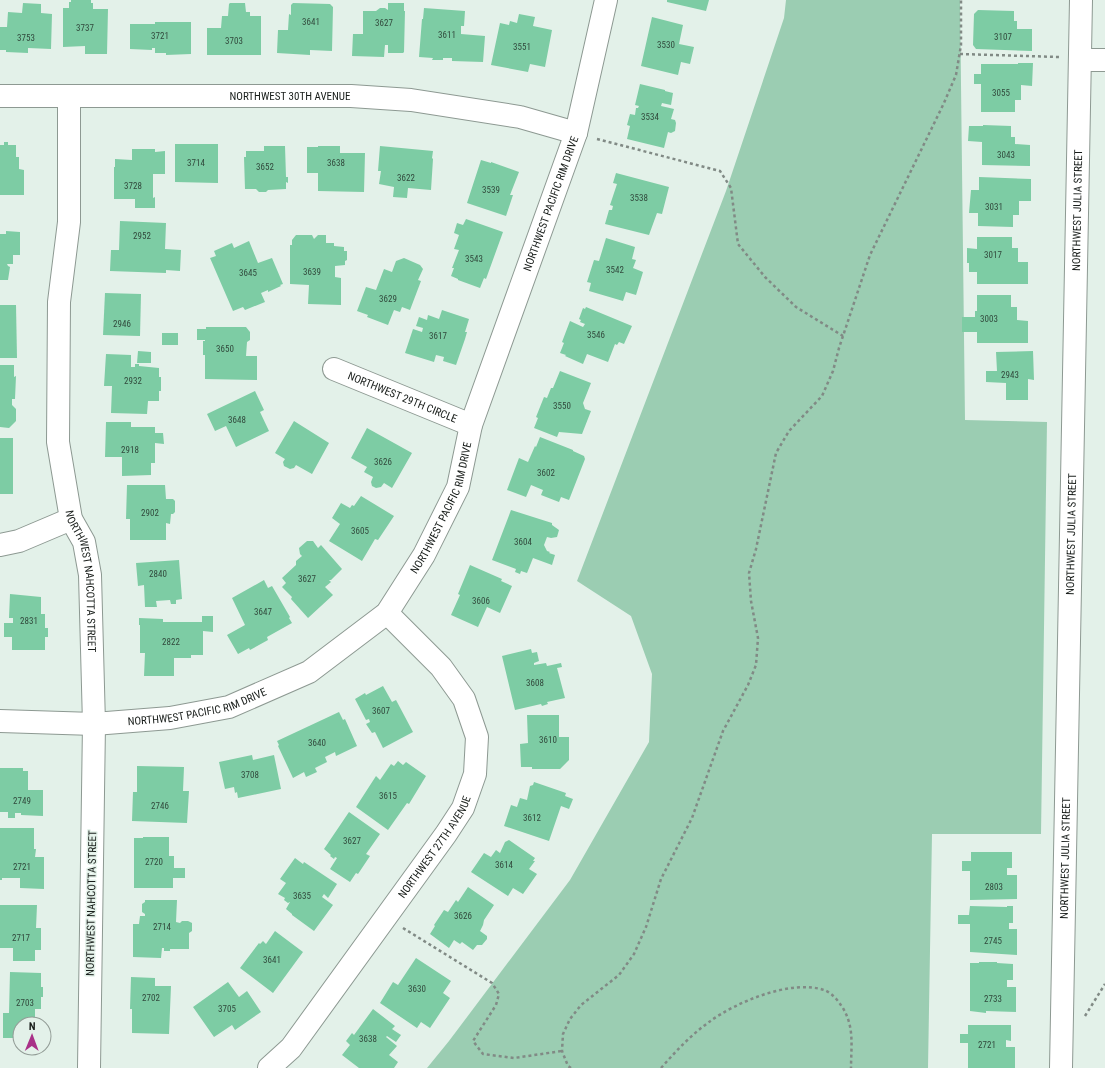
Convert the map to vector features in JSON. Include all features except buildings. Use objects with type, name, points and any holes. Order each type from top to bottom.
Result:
[{"type":"street","name":"NORTHWEST PACIFIC RIM DRIVE","points":[[0,722],[94,724],[170,718],[229,706],[309,672],[387,613],[424,555],[458,487],[471,425],[576,133],[606,0]]},
{"type":"street","name":"NORTHWEST JULIA STREET","points":[[1062,1068],[1081,0]]},
{"type":"street","points":[[1080,60],[1105,60]]},
{"type":"street","name":"NORTHWEST 30TH AVENUE","points":[[0,96],[351,96],[411,100],[520,117],[576,133]]},
{"type":"street","name":"NORTHWEST NAHCOTTA STREET","points":[[69,97],[69,222],[59,302],[58,442],[71,519],[84,542],[90,575],[94,724],[89,1068]]},
{"type":"street","name":"NORTHWEST 29TH CIRCLE","points":[[334,370],[471,425]]},
{"type":"street","points":[[0,545],[19,541],[71,519]]},
{"type":"street","name":"NORTHWEST 27TH AVENUE","points":[[269,1068],[291,1048],[446,834],[463,808],[475,774],[477,737],[464,700],[441,667],[387,613]]},
{"type":"path","points":[[571,1068],[568,1066],[562,1051],[563,1034],[570,1019],[581,1005],[619,976],[634,954],[646,928],[660,879],[692,818],[723,731],[748,685],[756,665],[758,638],[751,601],[749,573],[756,549],[776,453],[789,431],[822,396],[833,371],[870,255],[944,103],[956,75],[960,54],[961,0]]},
{"type":"path","points":[[960,54],[1050,56],[1080,60]]},
{"type":"path","points":[[576,133],[720,170],[731,188],[738,244],[765,277],[796,307],[843,336]]},
{"type":"path","points":[[385,918],[492,983],[499,994],[496,1005],[473,1041],[484,1054],[514,1058],[562,1051]]},
{"type":"path","points":[[661,1068],[690,1037],[710,1021],[735,1006],[766,994],[805,986],[825,990],[837,1000],[846,1014],[852,1039],[850,1068]]},
{"type":"green space","points":[[786,0],[960,0],[965,420],[1047,422],[1041,834],[932,834],[928,1068],[427,1068],[570,880],[649,742],[652,674],[631,616],[577,581],[726,191],[784,18]]}]
